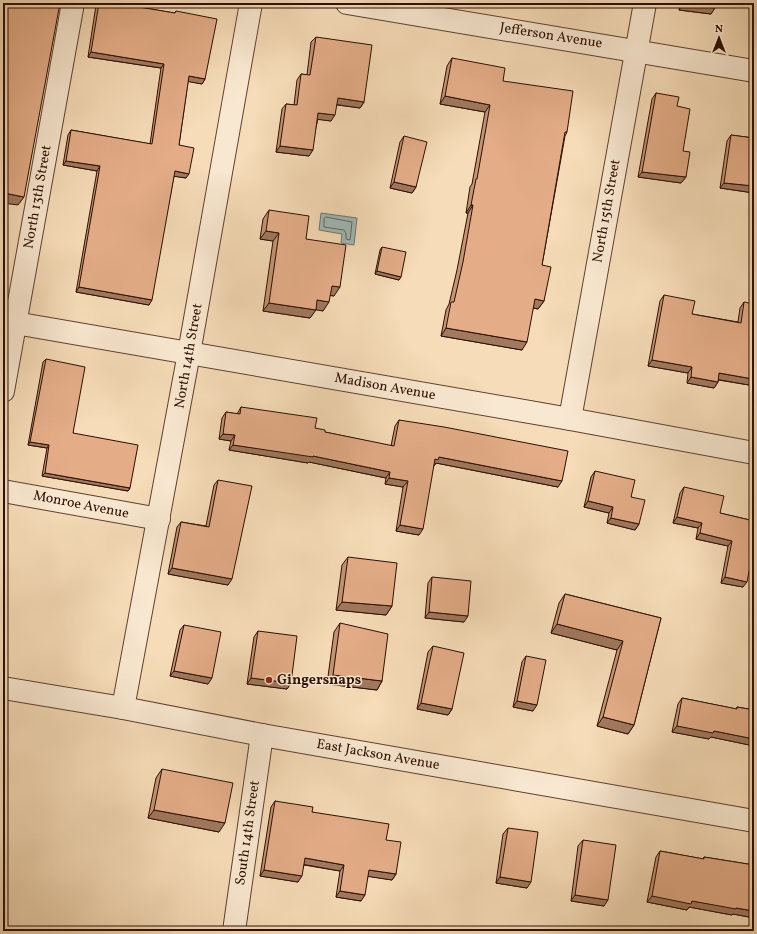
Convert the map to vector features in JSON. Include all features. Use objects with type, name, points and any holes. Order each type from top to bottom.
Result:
[{"type":"street","name":"North 13th Street","points":[[3,391],[73,3]]},
{"type":"street","name":"North 14th Street","points":[[123,708],[189,353],[251,3]]},
{"type":"street","name":"Jefferson Avenue","points":[[347,3],[636,50],[754,71]]},
{"type":"street","name":"North 15th Street","points":[[570,419],[645,3]]},
{"type":"street","name":"Madison Avenue","points":[[15,323],[570,419],[754,454]]},
{"type":"street","name":"Monroe Avenue","points":[[3,491],[158,520]]},
{"type":"street","name":"East Jackson Avenue","points":[[3,688],[123,708],[262,735],[754,821]]},
{"type":"street","name":"South 14th Street","points":[[234,931],[262,735]]},
{"type":"water","points":[[321,213],[357,218],[354,245],[341,243],[342,234],[319,230]]},
{"type":"building","points":[[3,3],[60,3],[24,197],[4,193],[3,198]]},
{"type":"building","points":[[99,3],[115,3],[175,13],[176,11],[217,19],[205,79],[189,76],[179,145],[194,148],[189,174],[175,171],[152,300],[79,287],[100,166],[66,161],[71,130],[152,144],[164,64],[91,52]]},
{"type":"building","points":[[716,3],[715,8],[683,4]]},
{"type":"building","points":[[316,37],[372,45],[364,102],[338,98],[335,115],[318,113],[313,150],[280,146],[286,104],[297,105],[301,74],[310,75]]},
{"type":"building","points":[[452,58],[505,68],[503,81],[573,91],[567,132],[565,132],[542,265],[551,267],[544,301],[535,299],[527,342],[446,328],[451,302],[454,302],[463,262],[473,205],[471,205],[490,105],[445,96]]},
{"type":"building","points":[[656,93],[679,97],[677,106],[690,109],[683,151],[690,152],[686,177],[642,172]]},
{"type":"building","points":[[731,135],[754,138],[754,186],[724,183]]},
{"type":"building","points":[[404,136],[427,142],[416,187],[394,182]]},
{"type":"building","points":[[269,210],[309,216],[306,239],[346,245],[340,287],[332,286],[329,302],[317,300],[316,310],[269,303],[279,233],[266,231]]},
{"type":"building","points":[[382,247],[406,252],[401,277],[377,271]]},
{"type":"building","points":[[664,295],[695,301],[692,314],[741,323],[744,302],[754,304],[753,379],[719,373],[718,382],[691,377],[692,367],[652,360]]},
{"type":"building","points":[[46,359],[85,367],[73,433],[138,445],[130,488],[45,473],[49,445],[30,442]]},
{"type":"building","points":[[241,407],[317,418],[315,428],[325,430],[325,432],[394,446],[399,420],[444,427],[568,451],[562,481],[439,457],[438,460],[435,459],[423,529],[400,525],[408,481],[389,478],[390,472],[313,456],[233,445],[235,435],[223,434],[226,412],[240,414]]},
{"type":"building","points":[[595,471],[635,480],[631,497],[645,500],[639,524],[611,518],[613,507],[588,501]]},
{"type":"building","points":[[218,480],[252,486],[232,579],[172,568],[181,522],[209,527]]},
{"type":"building","points":[[684,487],[724,496],[720,513],[754,521],[754,546],[747,582],[725,577],[732,541],[700,533],[702,523],[677,517]]},
{"type":"building","points":[[348,557],[397,563],[392,606],[342,602]]},
{"type":"building","points":[[432,577],[471,581],[468,616],[429,612]]},
{"type":"building","points":[[565,594],[661,618],[634,725],[603,717],[623,641],[557,624]]},
{"type":"building","points":[[340,623],[388,634],[382,681],[333,675]]},
{"type":"building","points":[[184,625],[221,632],[212,678],[174,671]]},
{"type":"building","points":[[258,631],[297,636],[291,683],[251,678]]},
{"type":"building","points":[[433,646],[464,653],[452,709],[421,703]]},
{"type":"building","points":[[526,656],[546,660],[537,705],[517,701]]},
{"type":"building","points":[[682,698],[737,709],[737,707],[754,710],[754,739],[714,731],[713,733],[677,726]]},
{"type":"building","points":[[162,769],[233,783],[225,823],[154,810]]},
{"type":"building","points":[[275,801],[313,807],[312,812],[389,824],[386,840],[401,842],[396,874],[369,870],[365,895],[340,891],[344,865],[305,858],[302,876],[264,870]]},
{"type":"building","points":[[508,828],[538,832],[531,882],[500,877]]},
{"type":"building","points":[[583,840],[616,845],[608,900],[575,895]]},
{"type":"building","points":[[660,851],[704,859],[704,857],[754,865],[754,911],[692,901],[691,904],[652,896]]},
{"type":"place","name":"Gingersnaps","points":[[269,680]]}]
